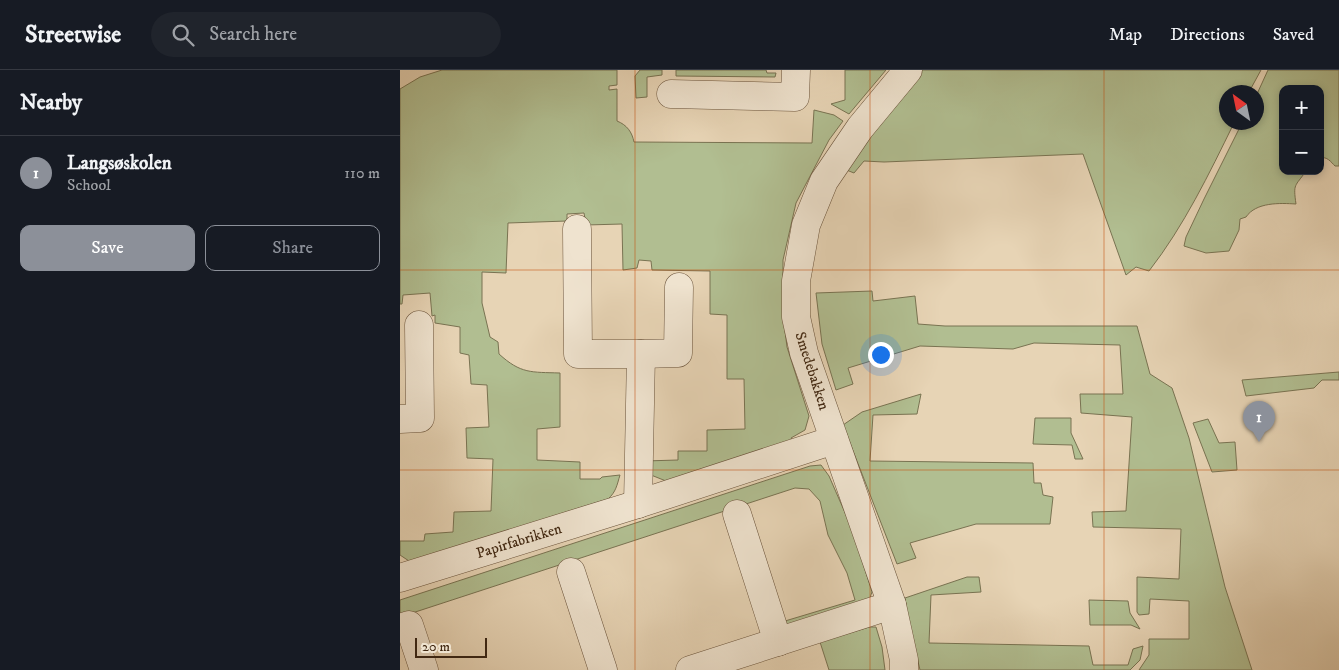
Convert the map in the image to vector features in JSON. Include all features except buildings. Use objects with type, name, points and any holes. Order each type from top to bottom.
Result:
[{"type":"street","points":[[671,94],[795,96],[796,70]]},
{"type":"street","name":"Smedebakken","points":[[904,670],[904,660],[892,605],[804,352],[796,317],[796,280],[806,225],[824,181],[855,135],[908,70]]},
{"type":"street","points":[[577,230],[578,354],[678,353],[679,287]]},
{"type":"street","points":[[400,419],[420,418],[419,325]]},
{"type":"street","points":[[638,504],[641,354]]},
{"type":"street","name":"Papirfabrikken","points":[[400,578],[638,504],[834,440]]},
{"type":"street","points":[[737,514],[778,642]]},
{"type":"street","points":[[572,572],[603,670]]},
{"type":"street","points":[[690,670],[892,605]]},
{"type":"street","points":[[400,628],[409,625],[424,670]]},
{"type":"green space","points":[[442,70],[617,70],[617,85],[609,86],[609,90],[617,89],[617,121],[628,129],[634,142],[812,143],[814,110],[834,115],[843,121],[829,140],[796,203],[783,260],[783,315],[787,347],[809,416],[805,430],[791,438],[792,440],[666,481],[651,475],[644,461],[678,460],[678,451],[707,451],[707,430],[745,429],[744,379],[727,379],[727,315],[710,314],[710,271],[652,270],[651,261],[639,260],[637,268],[623,270],[622,224],[586,225],[584,213],[567,214],[567,221],[508,223],[506,273],[482,272],[482,303],[490,337],[498,342],[499,354],[520,369],[560,373],[560,427],[537,429],[537,460],[580,462],[580,479],[600,479],[602,477],[620,475],[617,485],[613,494],[608,499],[409,561],[400,555],[400,541],[424,541],[425,534],[453,532],[454,512],[491,511],[493,459],[467,458],[466,428],[489,427],[487,385],[471,384],[469,355],[460,353],[460,327],[435,323],[435,315],[432,316],[430,293],[403,295],[402,304],[400,304],[400,89],[420,77]]},
{"type":"green space","points":[[640,70],[662,70],[662,75],[647,77],[647,97],[636,98],[635,76]]},
{"type":"green space","points":[[676,70],[766,70],[767,73],[776,73],[775,77],[676,76]]},
{"type":"green space","points":[[845,70],[886,70],[849,114],[831,104],[845,100]]},
{"type":"green space","points":[[915,70],[1261,70],[1253,85],[1219,85],[1219,130],[1230,130],[1185,218],[1149,271],[1136,267],[1126,275],[1083,154],[884,162],[864,161],[854,173],[844,169]]},
{"type":"green space","points":[[1268,70],[1339,70],[1339,166],[1335,166],[1324,158],[1324,85],[1279,85],[1279,175],[1303,175],[1296,186],[1296,204],[1269,204],[1256,208],[1246,217],[1240,219],[1239,230],[1229,251],[1206,253],[1184,246],[1186,237],[1238,130],[1264,130],[1264,85],[1261,85]]},
{"type":"green space","points":[[872,291],[873,301],[915,296],[918,324],[945,326],[1137,326],[1150,374],[1172,388],[1189,438],[1225,587],[1252,670],[1139,670],[1149,655],[1149,639],[1189,639],[1189,601],[1150,599],[1149,614],[1139,615],[1137,612],[1137,577],[1179,579],[1181,529],[1093,527],[1092,512],[1126,511],[1132,417],[1081,413],[1080,394],[1123,394],[1120,345],[1034,343],[1013,349],[920,346],[848,368],[853,384],[836,390],[822,344],[816,293]]},
{"type":"green space","points":[[1339,372],[1339,380],[1322,380],[1314,388],[1246,396],[1242,380]]},
{"type":"green space","points":[[921,394],[917,414],[873,415],[870,461],[1033,463],[1034,483],[1041,483],[1043,495],[1053,497],[1050,524],[976,524],[910,543],[916,558],[897,564],[843,425],[862,412]]},
{"type":"green space","points":[[1035,418],[1071,418],[1071,433],[1083,459],[1075,459],[1072,445],[1033,444]]},
{"type":"green space","points":[[1208,419],[1219,443],[1235,442],[1237,470],[1212,472],[1193,423]]},
{"type":"green space","points":[[821,465],[829,476],[853,531],[872,592],[868,603],[789,629],[785,621],[855,600],[847,573],[828,535],[820,501],[809,489],[795,488],[400,617],[400,600],[810,466]]},
{"type":"green space","points":[[967,577],[979,577],[981,592],[931,595],[929,643],[1089,646],[1093,665],[1128,665],[1133,649],[1143,646],[1140,660],[1130,670],[920,670],[905,598]]},
{"type":"green space","points":[[1089,600],[1128,601],[1130,613],[1140,629],[1131,625],[1090,625]]},
{"type":"green space","points":[[869,627],[876,627],[882,647],[885,670],[829,670],[820,642]]},
{"type":"place","name":"Langsøskolen","points":[[1259,442]]}]
